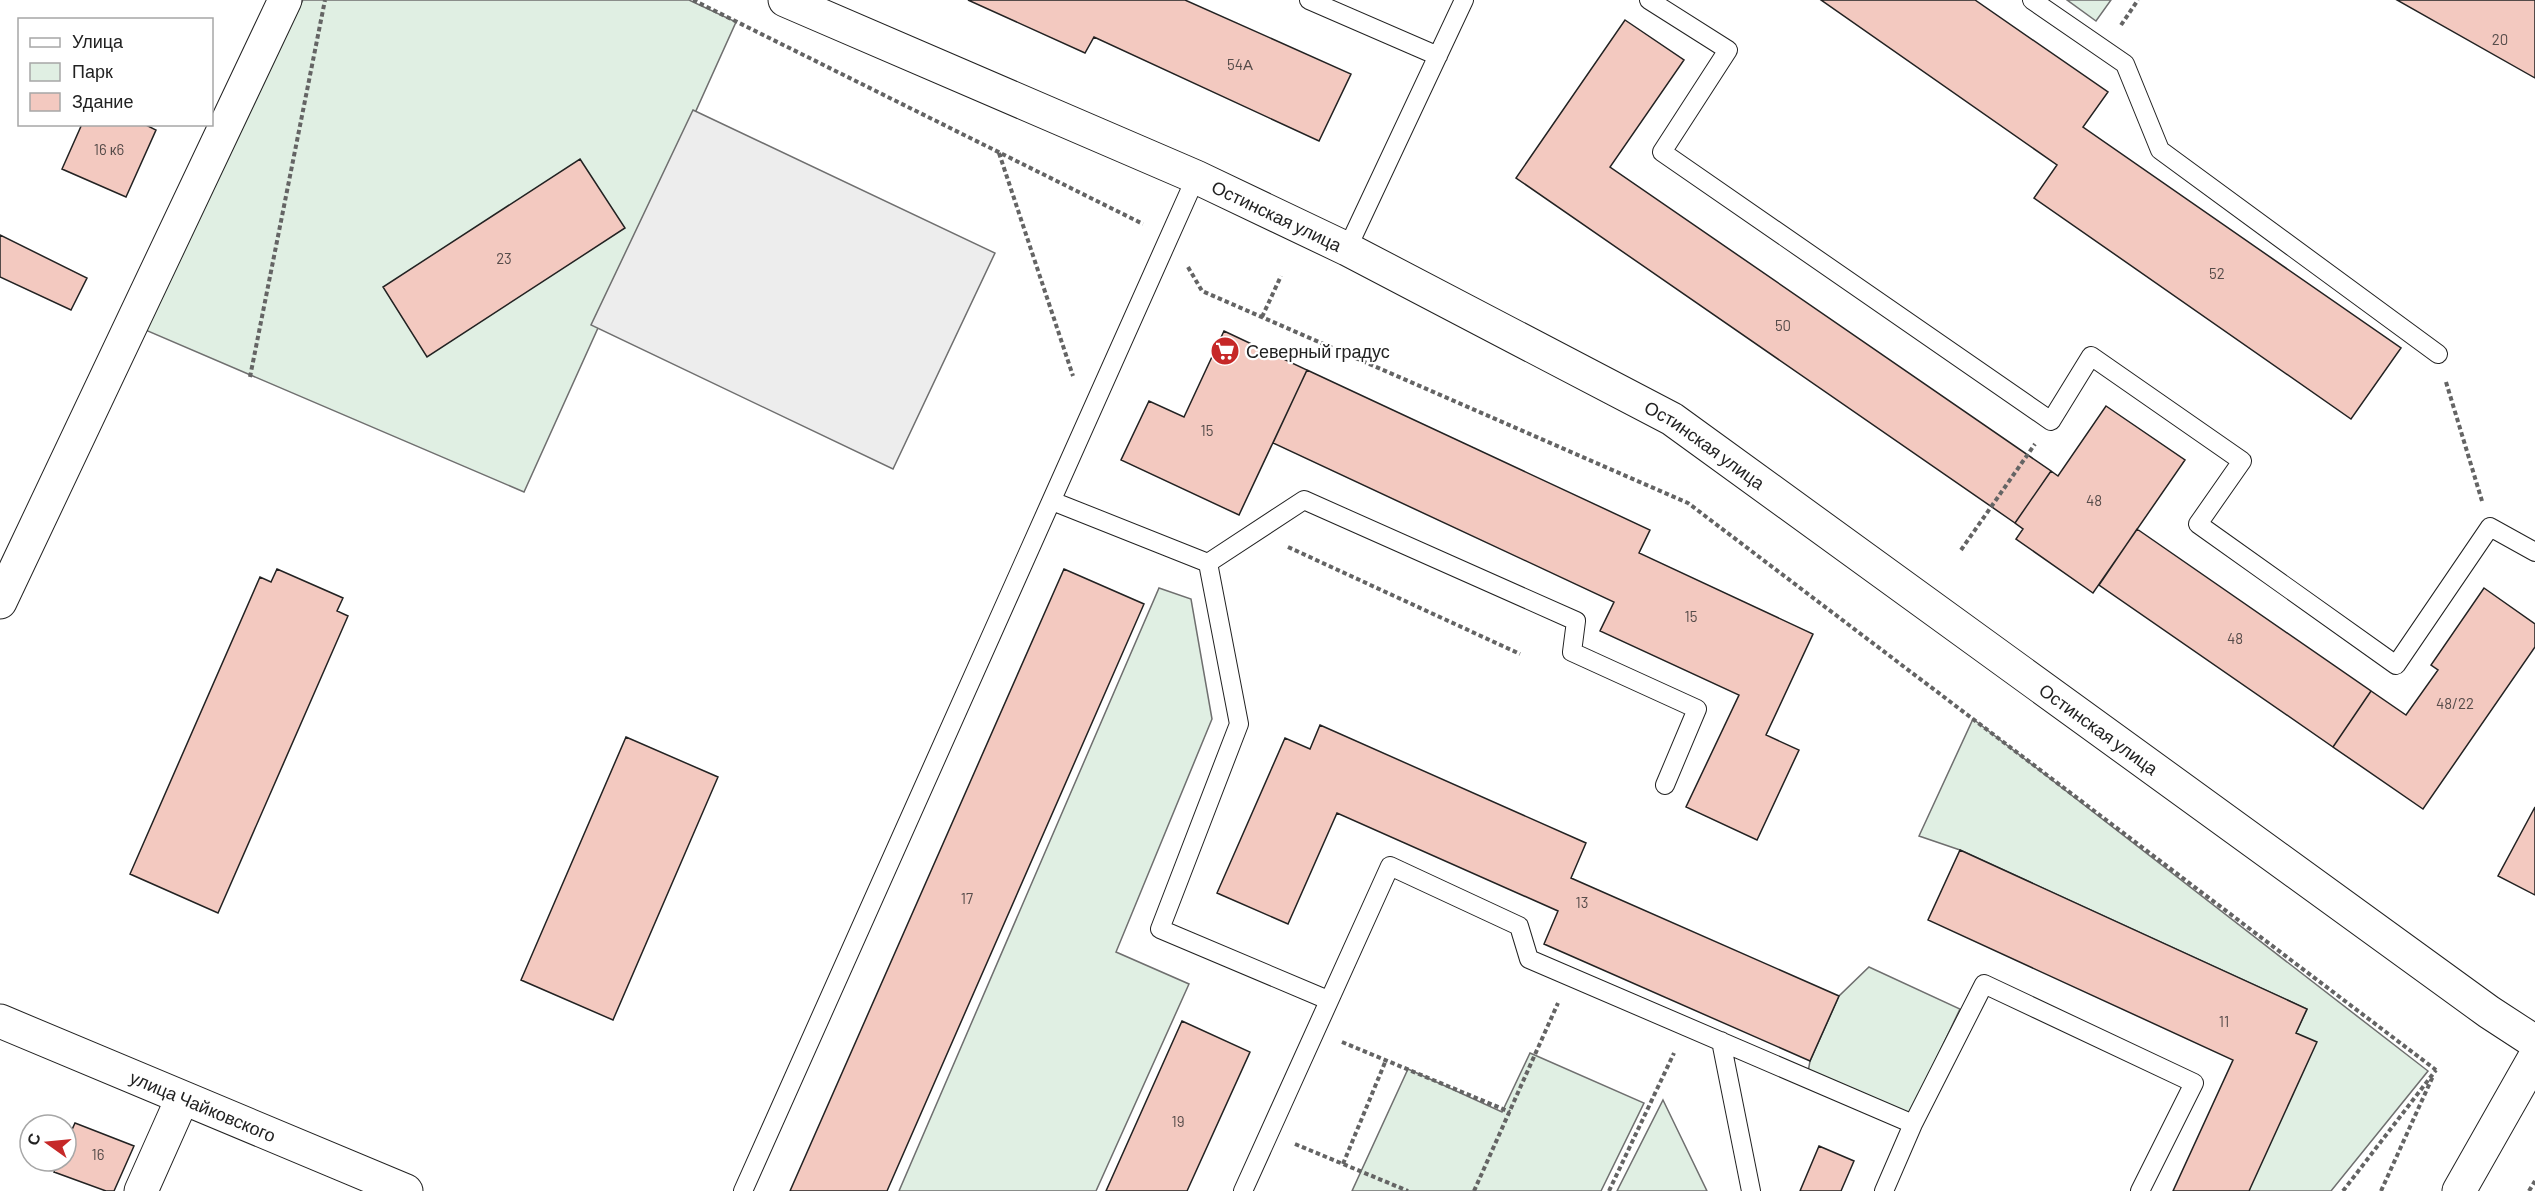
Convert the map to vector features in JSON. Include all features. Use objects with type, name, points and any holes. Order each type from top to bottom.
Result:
[{"type":"street","points":[[0,602],[285,0]]},
{"type":"street","name":"Остинская улица","points":[[785,0],[817,7],[1196,177],[1347,249],[1672,419],[2479,1005],[2535,1042]]},
{"type":"street","name":"улица Чайковского","points":[[0,1021],[406,1191]]},
{"type":"street","points":[[2459,1191],[2535,1057]]},
{"type":"street","points":[[141,1191],[182,1099]]},
{"type":"lane","points":[[1309,0],[1438,56]]},
{"type":"lane","points":[[1347,249],[1464,0]]},
{"type":"lane","points":[[1649,0],[1728,50],[1662,152],[2051,421],[2091,356],[2242,461],[2198,525],[2396,665],[2490,527],[2535,552]]},
{"type":"lane","points":[[2032,0],[2125,64],[2160,150],[2438,354]]},
{"type":"lane","points":[[743,1191],[1196,177]]},
{"type":"lane","points":[[1208,563],[1304,500],[1576,621],[1572,652],[1697,710],[1665,785]]},
{"type":"lane","points":[[1052,501],[1208,563]]},
{"type":"lane","points":[[1208,563],[1239,724],[1160,929],[1328,1000]]},
{"type":"lane","points":[[1243,1191],[1390,866],[1519,926],[1529,959],[1913,1124]]},
{"type":"lane","points":[[1884,1191],[1913,1124],[1984,984],[2194,1083],[2140,1191]]},
{"type":"lane","points":[[1721,1041],[1751,1191]]},
{"type":"path","points":[[250,376],[325,0]]},
{"type":"path","points":[[693,0],[1170,238],[1202,291],[1688,503],[2436,1070]]},
{"type":"path","points":[[999,152],[1088,420]]},
{"type":"path","points":[[1262,317],[1281,276]]},
{"type":"path","points":[[2438,354],[2490,527]]},
{"type":"path","points":[[1961,550],[2051,421]]},
{"type":"path","points":[[1255,532],[1520,654]]},
{"type":"path","points":[[1474,1191],[1569,976]]},
{"type":"path","points":[[1609,1191],[1687,1027]]},
{"type":"path","points":[[1316,1032],[1510,1112]]},
{"type":"path","points":[[1343,1164],[1386,1060]]},
{"type":"path","points":[[2343,1191],[2436,1070]]},
{"type":"path","points":[[2381,1191],[2436,1070]]},
{"type":"path","points":[[1270,1133],[1408,1191]]},
{"type":"path","points":[[2529,1191],[2535,1181]]},
{"type":"green space","points":[[303,0],[689,0],[736,22],[524,492],[136,326]]},
{"type":"green space","points":[[2067,0],[2111,0],[2096,21]]},
{"type":"green space","points":[[1159,588],[1191,599],[1212,719],[1116,952],[1189,984],[1096,1191],[899,1191]]},
{"type":"green space","points":[[1973,719],[2428,1071],[2331,1191],[2249,1191],[2296,1033],[2307,1009],[1960,850],[1919,836]]},
{"type":"green space","points":[[1869,967],[1960,1009],[1910,1114],[1808,1072],[1810,1061],[1839,996]]},
{"type":"green space","points":[[1530,1053],[1644,1103],[1601,1191],[1352,1191],[1408,1069],[1502,1112]]},
{"type":"green space","points":[[1663,1100],[1707,1191],[1617,1191]]},
{"type":"shaded area","points":[[693,110],[995,253],[893,469],[591,325]]},
{"type":"building","points":[[968,0],[1185,0],[1351,74],[1319,141],[1094,37],[1085,53]]},
{"type":"building","points":[[1821,0],[1975,0],[2108,92],[2083,127],[2401,348],[2351,419],[2034,198],[2057,165]]},
{"type":"building","points":[[2397,0],[2535,0],[2535,78]]},
{"type":"building","points":[[1625,20],[1684,60],[1610,167],[2051,471],[2015,523],[1516,178]]},
{"type":"building","points":[[81,126],[148,126],[156,130],[126,197],[62,169]]},
{"type":"building","points":[[580,159],[625,228],[427,357],[383,287]]},
{"type":"building","points":[[0,235],[87,278],[71,310],[0,277]]},
{"type":"building","points":[[1224,331],[1307,370],[1239,515],[1121,460],[1149,401],[1184,417]]},
{"type":"building","points":[[1307,370],[1650,530],[1639,553],[1813,634],[1766,735],[1799,750],[1757,840],[1686,807],[1739,695],[1600,631],[1614,602],[1273,443]]},
{"type":"building","points":[[2106,406],[2185,460],[2093,593],[2016,539],[2023,529],[2015,523],[2051,471],[2058,476]]},
{"type":"building","points":[[2137,529],[2371,691],[2333,747],[2099,585]]},
{"type":"building","points":[[277,569],[343,598],[337,611],[348,616],[218,913],[130,874],[260,577],[271,582]]},
{"type":"building","points":[[1064,569],[1144,604],[887,1191],[790,1191]]},
{"type":"building","points":[[2484,588],[2535,624],[2535,647],[2423,809],[2333,747],[2371,691],[2406,715],[2438,670],[2431,665]]},
{"type":"building","points":[[1320,725],[1586,843],[1571,878],[1839,996],[1810,1061],[1544,944],[1558,911],[1337,813],[1288,924],[1217,893],[1285,738],[1310,749]]},
{"type":"building","points":[[626,737],[718,777],[613,1020],[521,980]]},
{"type":"building","points":[[2535,807],[2535,895],[2498,876]]},
{"type":"building","points":[[1960,850],[2307,1009],[2296,1033],[2317,1042],[2249,1191],[2173,1191],[2233,1060],[1928,920]]},
{"type":"building","points":[[1182,1021],[1250,1052],[1187,1191],[1106,1191]]},
{"type":"building","points":[[78,1124],[134,1146],[114,1191],[106,1191],[57,1173],[78,1173]]},
{"type":"building","points":[[1819,1146],[1854,1161],[1841,1191],[1800,1191]]},
{"type":"place","name":"Северный градус","points":[[1225,351]]}]
